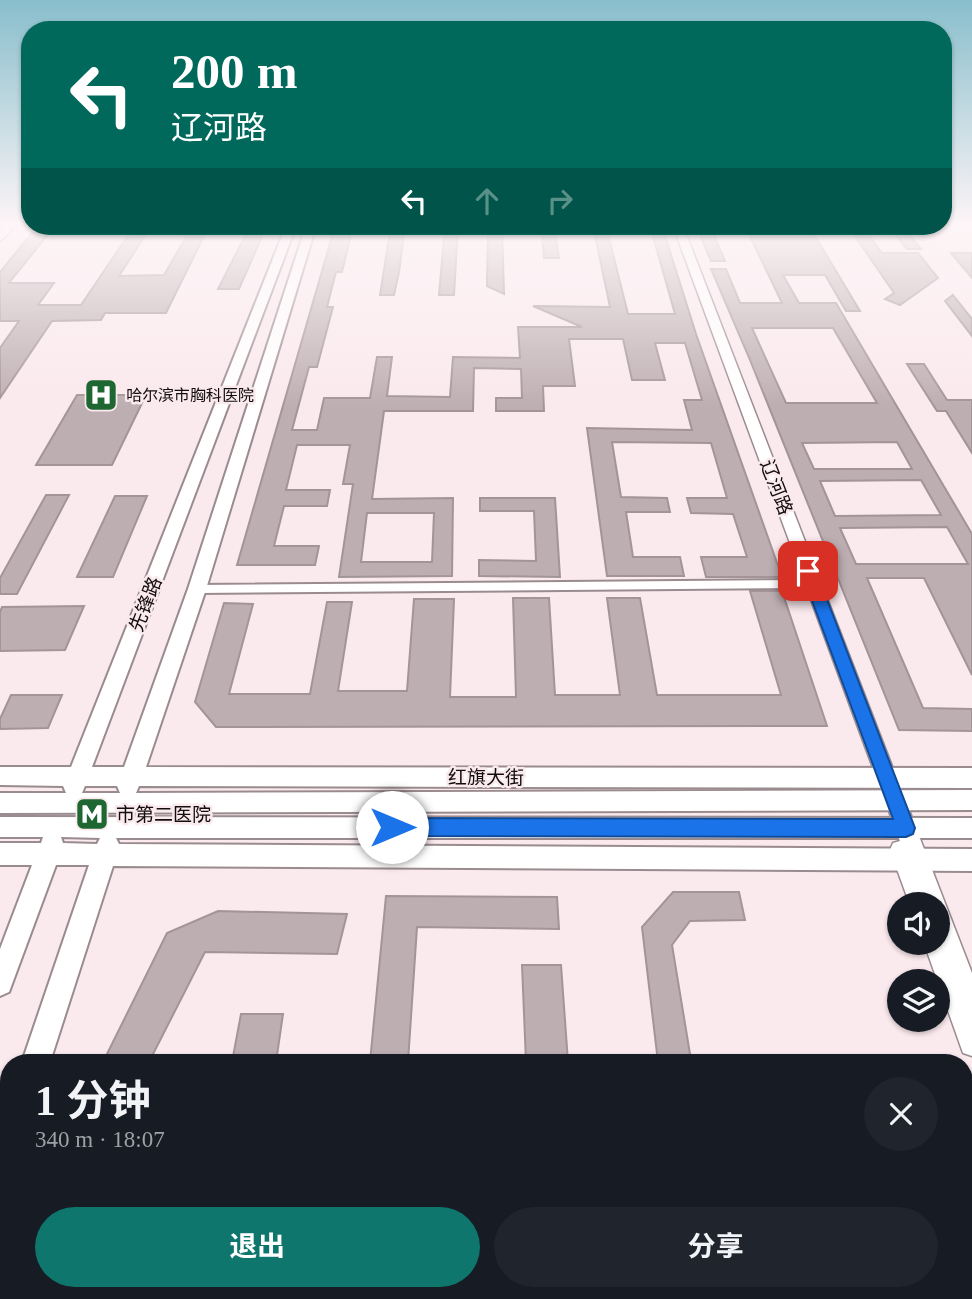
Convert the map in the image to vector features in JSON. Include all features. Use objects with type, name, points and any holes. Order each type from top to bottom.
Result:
[{"type":"main road","name":"先锋路","points":[[0,983],[67,802],[268,286]]},
{"type":"main road","points":[[39,1054],[197,589],[292,286]]},
{"type":"main road","name":"辽河路","points":[[694,286],[803,584],[900,828],[911,859],[918,892]]},
{"type":"main road","name":"辽河路","points":[[700,286],[885,789]]},
{"type":"main road","name":"红旗大街","points":[[0,776],[79,775],[885,789],[972,800]]},
{"type":"main road","name":"红旗大街","points":[[0,803],[885,789],[972,778]]},
{"type":"main road","points":[[0,827],[972,828]]},
{"type":"main road","points":[[0,854],[972,860]]},
{"type":"main road","name":"辽河路","points":[[911,859],[928,892]]},
{"type":"main road","points":[[950,946],[972,1004]]},
{"type":"main road","points":[[939,955],[972,1045]]},
{"type":"street","points":[[197,589],[803,584]]},
{"type":"building","points":[[0,286],[52,286],[38,305],[81,305],[94,286],[180,286],[166,313],[105,313],[101,320],[52,321],[0,398],[0,348],[19,321],[0,321]]},
{"type":"building","points":[[220,286],[240,286],[239,289],[218,289]]},
{"type":"building","points":[[318,286],[332,286],[327,307],[333,307],[317,367],[309,367],[292,430],[317,430],[324,398],[370,398],[377,357],[392,357],[387,396],[450,397],[453,357],[520,358],[518,327],[582,327],[533,306],[610,307],[606,286],[621,286],[628,314],[675,314],[667,286],[681,286],[782,577],[706,577],[701,557],[747,557],[733,514],[691,513],[687,498],[727,498],[711,443],[612,442],[621,497],[667,498],[670,512],[626,512],[633,557],[680,557],[684,576],[607,576],[587,428],[692,430],[684,400],[702,400],[685,343],[655,343],[665,380],[632,380],[623,339],[569,339],[575,386],[543,386],[544,411],[496,411],[496,398],[522,398],[521,369],[474,368],[473,411],[384,411],[372,499],[453,498],[452,576],[339,577],[353,484],[343,484],[350,445],[297,445],[286,490],[330,490],[327,506],[284,506],[274,546],[319,546],[315,565],[237,565]],"holes":[[[367,513],[434,513],[432,562],[361,562]]]},
{"type":"building","points":[[381,286],[396,286],[394,295],[380,295]]},
{"type":"building","points":[[440,286],[455,286],[454,295],[439,295]]},
{"type":"building","points":[[487,286],[504,286],[504,294]]},
{"type":"building","points":[[718,286],[733,286],[740,303],[782,303],[774,286],[789,286],[799,303],[836,303],[972,534],[972,675],[924,578],[867,578],[923,708],[972,709],[972,731],[899,730]],"holes":[[[752,328],[833,328],[877,403],[786,403]],[[897,442],[912,469],[814,469],[802,443]],[[921,480],[941,515],[835,516],[820,481]],[[947,527],[968,564],[856,564],[840,528]]]},
{"type":"building","points":[[831,286],[845,286],[860,311],[846,311]]},
{"type":"building","points":[[889,286],[927,286],[900,305],[885,299],[894,293]]},
{"type":"building","points":[[953,295],[972,319],[972,336],[945,301]]},
{"type":"building","points":[[907,364],[924,364],[947,400],[972,400],[972,453],[946,411],[937,411]]},
{"type":"building","points":[[77,395],[146,395],[112,465],[36,465]]},
{"type":"building","points":[[46,495],[69,495],[17,594],[0,594],[0,578]]},
{"type":"building","points":[[115,496],[147,496],[113,577],[77,577]]},
{"type":"building","points":[[480,498],[555,498],[560,577],[479,576],[479,560],[536,561],[534,511],[480,511]]},
{"type":"building","points":[[750,591],[782,591],[827,726],[216,727],[195,702],[224,603],[253,604],[229,694],[310,694],[327,602],[352,602],[338,691],[407,691],[414,599],[454,599],[450,697],[516,697],[513,598],[549,598],[555,695],[620,695],[607,598],[640,598],[657,695],[781,695]]},
{"type":"building","points":[[84,606],[65,650],[0,651],[2,607]]},
{"type":"building","points":[[11,695],[62,695],[48,728],[0,729],[0,719]]},
{"type":"building","points":[[673,892],[739,892],[745,920],[690,921],[672,945],[690,1054],[657,1054],[642,927]]},
{"type":"building","points":[[386,896],[557,897],[559,929],[417,927],[409,1054],[371,1054]]},
{"type":"building","points":[[218,911],[347,914],[337,954],[205,952],[153,1054],[107,1054],[167,933]]},
{"type":"building","points":[[522,965],[561,965],[567,1054],[526,1054]]},
{"type":"building","points":[[241,1014],[283,1014],[277,1054],[234,1054]]},
{"type":"place","name":"哈尔滨市胸科医院","points":[[101,395]]},
{"type":"place","name":"市第二医院","points":[[92,814]]},
{"type":"route","points":[[392,827],[906,828],[808,571]]}]
